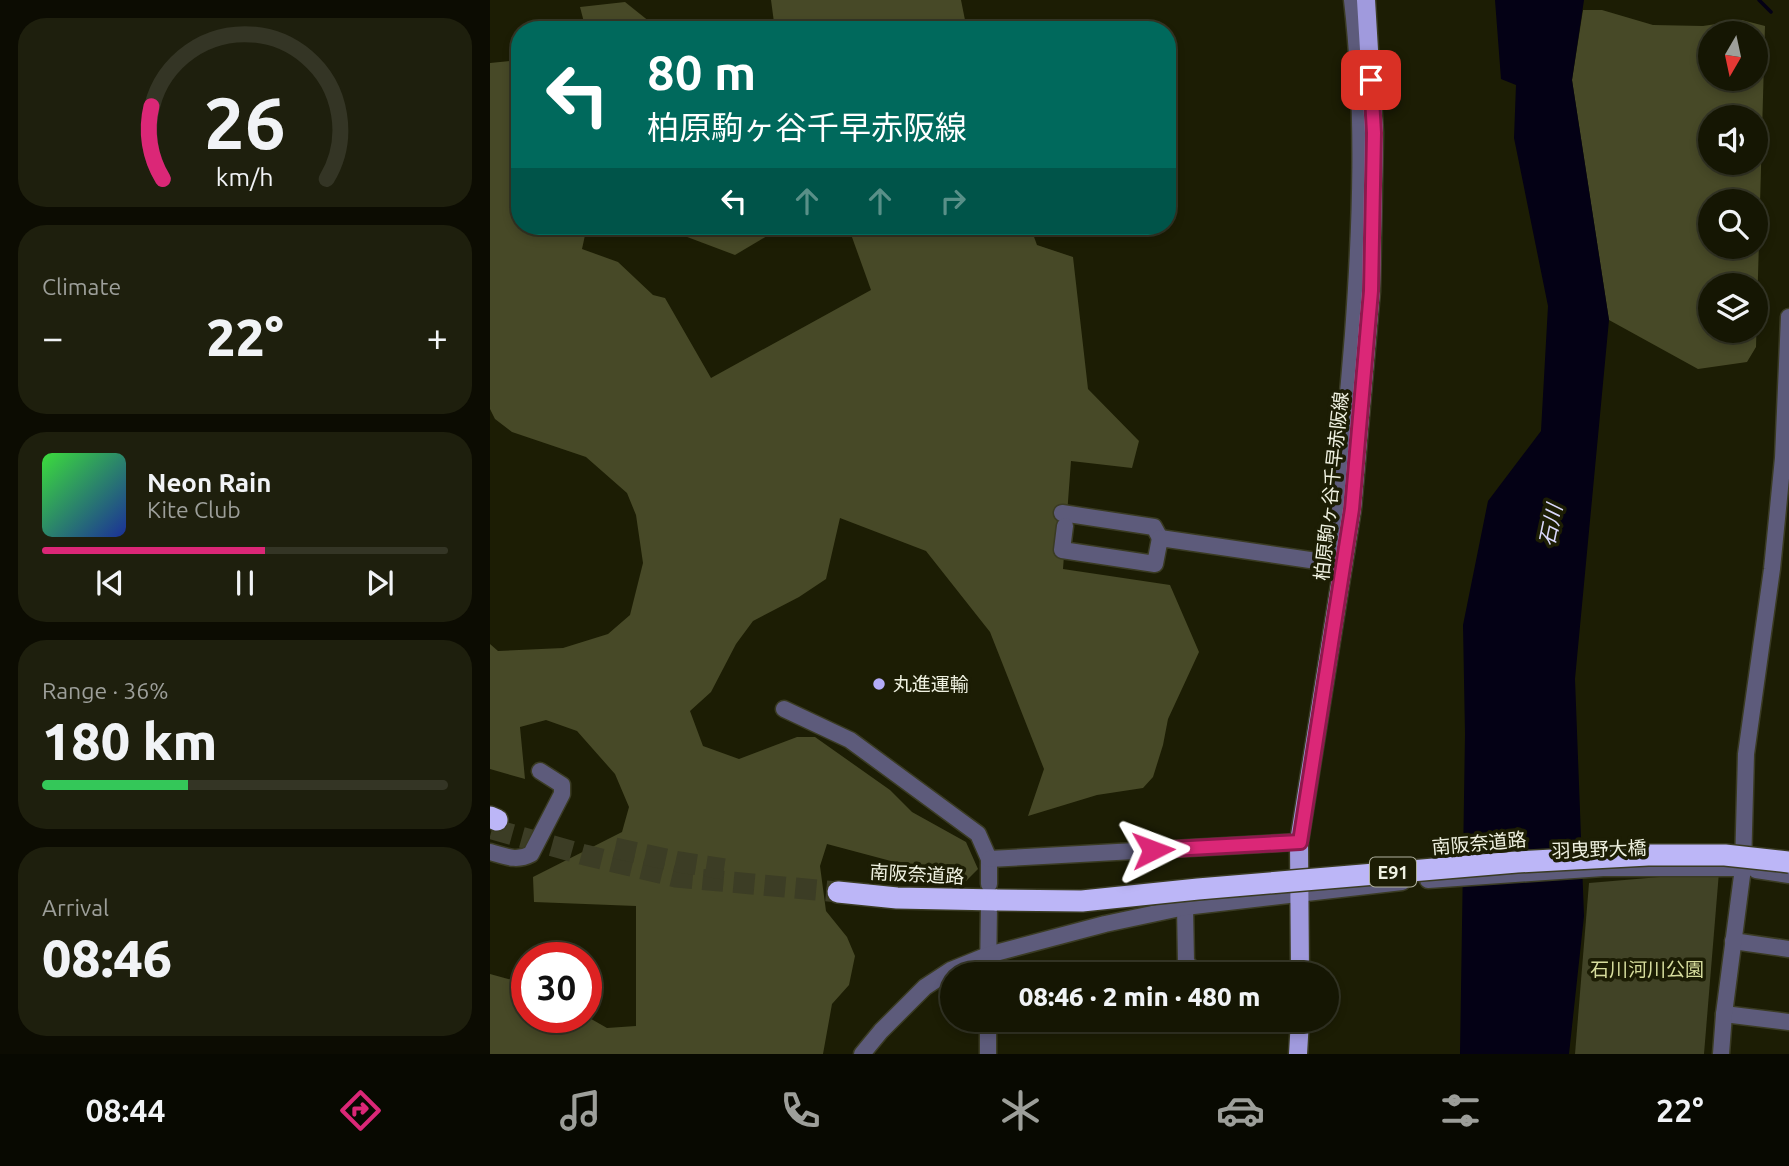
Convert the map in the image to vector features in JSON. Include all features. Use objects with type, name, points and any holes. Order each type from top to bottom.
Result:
[{"type":"highway","name":"南阪奈道路","points":[[839,887],[897,898],[993,895],[1513,853],[1644,846],[1726,847],[1789,854]]},
{"type":"highway","name":"南阪奈道路","points":[[993,895],[1082,901],[1489,864],[1648,855],[1725,855],[1789,862]]},
{"type":"main road","name":"柏原駒ヶ谷千早赤阪線","points":[[1301,962],[1308,893],[1300,842],[1352,509],[1371,291],[1374,133],[1366,0]]},
{"type":"main road","points":[[1298,1054],[1299,1032]]},
{"type":"street","points":[[1345,559],[1330,551],[1344,446],[1358,261],[1360,127],[1352,0]]},
{"type":"street","points":[[1721,1054],[1743,868],[1746,754],[1772,569],[1783,458],[1789,317]]},
{"type":"street","points":[[1063,519],[1154,527],[1160,538],[1155,564],[1062,550],[1063,519]]},
{"type":"street","points":[[1160,538],[1345,559]]},
{"type":"street","points":[[1772,569],[1789,571]]},
{"type":"street","points":[[784,709],[850,740],[978,834],[989,859],[993,895],[988,962]]},
{"type":"street","points":[[490,852],[513,859],[531,854],[562,794],[562,785],[540,771]]},
{"type":"street","points":[[989,859],[1300,842]]},
{"type":"street","name":"羽曳野大橋","points":[[862,1054],[881,1031],[925,988],[951,970],[988,955],[1105,924],[1185,907],[1401,882],[1603,868],[1743,868]]},
{"type":"street","points":[[1743,868],[1789,868]]},
{"type":"street","points":[[1743,868],[1789,875]]},
{"type":"street","points":[[1185,907],[1186,962]]},
{"type":"street","points":[[1733,941],[1789,949]]},
{"type":"street","points":[[1724,1014],[1789,1022]]},
{"type":"street","points":[[988,1032],[988,1054]]},
{"type":"green space","points":[[771,0],[961,0],[966,21],[774,21]]},
{"type":"green space","points":[[625,2],[649,21],[584,21],[580,7]]},
{"type":"green space","points":[[1583,10],[1602,10],[1653,25],[1698,26],[1698,91],[1763,91],[1763,105],[1698,105],[1698,175],[1761,175],[1760,189],[1698,189],[1698,259],[1758,259],[1758,273],[1698,273],[1698,343],[1756,343],[1747,362],[1698,369],[1609,320],[1572,80]]},
{"type":"green space","points":[[511,61],[511,235],[585,235],[582,249],[618,262],[653,295],[665,298],[711,378],[871,290],[851,235],[1033,235],[1037,245],[1073,257],[1088,389],[1139,441],[1132,468],[1071,461],[1063,569],[1170,585],[1199,652],[1168,719],[1153,777],[1143,788],[1097,795],[1028,816],[1044,769],[990,632],[926,551],[840,518],[826,579],[799,597],[753,621],[736,644],[711,692],[690,711],[703,746],[739,759],[797,737],[815,737],[890,790],[912,812],[966,842],[978,869],[966,881],[827,844],[820,866],[826,911],[847,937],[855,956],[849,985],[832,1004],[823,1054],[490,1054],[490,974],[511,980],[511,1033],[602,1033],[602,1025],[607,1028],[636,1026],[636,906],[534,902],[533,877],[622,832],[629,807],[615,774],[577,731],[546,720],[520,727],[525,779],[490,769],[490,644],[498,651],[563,648],[608,634],[630,615],[643,563],[636,515],[627,493],[586,457],[512,432],[495,419],[490,409],[490,63]]},
{"type":"green space","points":[[682,235],[769,235],[735,255]]},
{"type":"green space","name":"石川河川公園","points":[[1719,872],[1704,1054],[1575,1054],[1589,883]]},
{"type":"water","name":"石川","points":[[1495,0],[1584,0],[1572,80],[1609,320],[1575,679],[1584,916],[1569,1054],[1460,1054],[1465,734],[1463,625],[1488,501],[1541,431],[1548,306],[1514,138],[1516,85],[1501,79]]},
{"type":"waterway","points":[[1759,0],[1771,12]]},
{"type":"tunnel","points":[[492,829],[676,877],[838,892]]},
{"type":"tunnel","points":[[615,848],[724,869]]},
{"type":"place","name":"丸進運輸","points":[[879,684]]},
{"type":"route","points":[[1153,850],[1300,842],[1352,509],[1371,291],[1374,133],[1371,80]]}]
